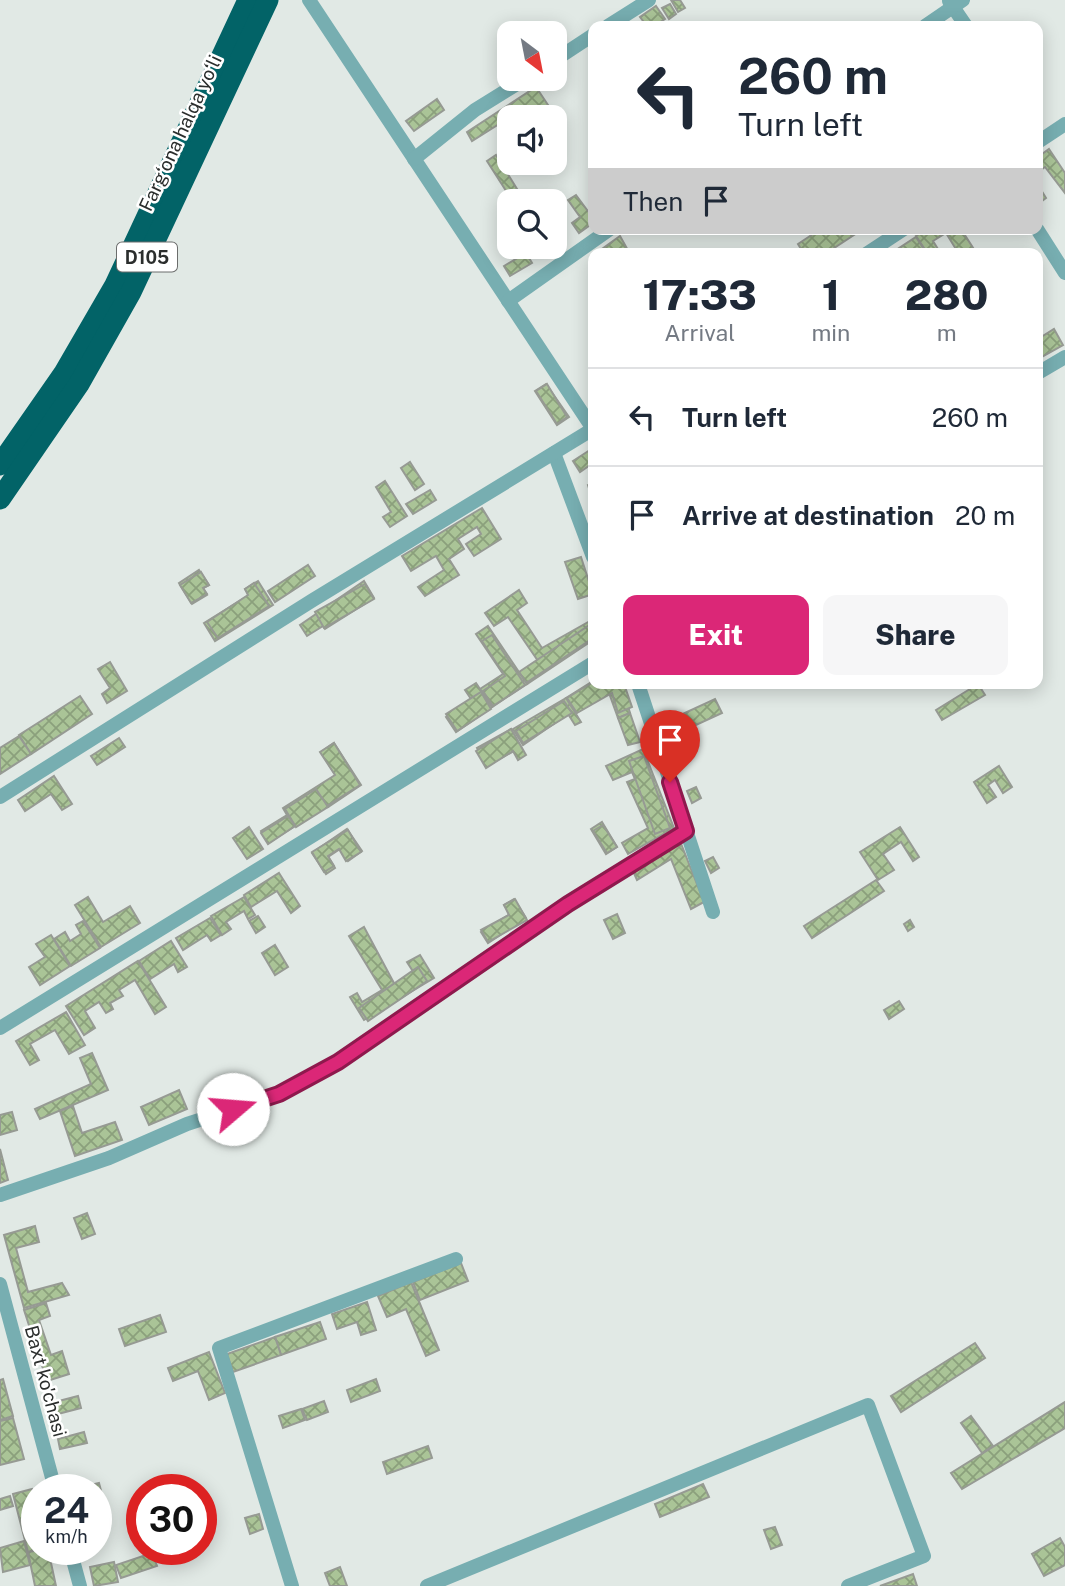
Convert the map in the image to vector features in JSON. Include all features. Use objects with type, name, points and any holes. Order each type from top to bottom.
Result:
[{"type":"highway","name":"Farg‘ona halqa yo‘li","points":[[0,465],[64,373],[115,285],[248,0]]},
{"type":"highway","name":"Farg‘ona halqa yo‘li","points":[[0,499],[79,384],[131,292],[268,0]]},
{"type":"street","points":[[309,0],[588,421]]},
{"type":"street","points":[[616,21],[649,0]]},
{"type":"street","points":[[932,21],[955,3],[964,21]]},
{"type":"street","points":[[567,52],[588,39]]},
{"type":"street","points":[[414,159],[475,110],[506,91]]},
{"type":"street","points":[[1043,136],[1065,124]]},
{"type":"street","points":[[508,300],[601,235]]},
{"type":"street","points":[[875,248],[895,235]]},
{"type":"street","points":[[1041,235],[1065,273]]},
{"type":"street","points":[[1043,370],[1065,358]]},
{"type":"street","points":[[0,797],[588,432]]},
{"type":"street","points":[[554,453],[588,544]]},
{"type":"street","points":[[0,1028],[588,666]]},
{"type":"street","points":[[640,689],[713,912]]},
{"type":"street","points":[[0,1195],[110,1158],[187,1124],[279,1094],[338,1062],[568,904],[686,831]]},
{"type":"street","points":[[292,1586],[219,1349],[456,1259]]},
{"type":"street","name":"Baxt ko'chasi","points":[[0,1283],[6,1334],[50,1474]]},
{"type":"street","points":[[427,1586],[868,1405],[924,1556],[848,1586]]},
{"type":"street","points":[[74,1565],[80,1586]]},
{"type":"building","points":[[671,0],[680,0],[685,8],[678,12]]},
{"type":"building","points":[[670,4],[676,14],[669,19],[662,8]]},
{"type":"building","points":[[656,6],[665,19],[643,21],[640,17]]},
{"type":"building","points":[[530,91],[539,91],[548,105],[508,105]]},
{"type":"building","points":[[437,99],[444,110],[414,131],[406,121]]},
{"type":"building","points":[[497,112],[497,125],[472,141],[467,132]]},
{"type":"building","points":[[1049,149],[1065,173],[1065,193],[1045,167],[1043,168],[1043,153]]},
{"type":"building","points":[[496,155],[497,175],[508,175],[517,189],[505,189],[487,161]]},
{"type":"building","points":[[576,195],[588,211],[588,227],[579,233],[572,223],[580,217],[568,200]]},
{"type":"building","points":[[812,235],[854,235],[834,248],[800,248],[798,244]]},
{"type":"building","points":[[943,235],[933,241],[937,248],[924,248],[916,236]]},
{"type":"building","points":[[947,235],[965,235],[973,248],[955,248]]},
{"type":"building","points":[[620,236],[627,248],[603,248]]},
{"type":"building","points":[[916,237],[923,248],[899,248]]},
{"type":"building","points":[[516,259],[530,259],[532,263],[510,276],[504,266]]},
{"type":"building","points":[[1054,329],[1063,345],[1043,356],[1043,336]]},
{"type":"building","points":[[546,384],[569,417],[557,425],[535,391]]},
{"type":"building","points":[[547,384],[567,417],[557,424],[536,391]]},
{"type":"building","points":[[588,451],[588,466],[580,472],[573,461]]},
{"type":"building","points":[[410,462],[424,484],[415,490],[401,468]]},
{"type":"building","points":[[385,481],[407,516],[390,527],[383,517],[391,512],[376,487]]},
{"type":"building","points":[[430,490],[436,500],[413,514],[406,504]]},
{"type":"building","points":[[482,508],[501,539],[474,556],[466,544],[481,534],[477,527],[458,539],[464,549],[449,559],[459,575],[425,596],[418,587],[444,570],[436,556],[411,571],[402,556]]},
{"type":"building","points":[[581,557],[588,579],[588,596],[578,599],[565,562]]},
{"type":"building","points":[[308,565],[315,576],[275,602],[268,591]]},
{"type":"building","points":[[199,570],[209,585],[203,588],[207,595],[192,604],[179,583]]},
{"type":"building","points":[[201,572],[209,585],[203,588],[207,594],[191,603],[180,585]]},
{"type":"building","points":[[258,581],[273,605],[215,641],[204,623],[249,595],[245,589]]},
{"type":"building","points":[[364,581],[374,598],[325,629],[323,626],[307,636],[300,625]]},
{"type":"building","points":[[254,583],[269,606],[218,638],[207,622],[248,595],[245,589]]},
{"type":"building","points":[[365,584],[374,599],[324,628],[315,612]]},
{"type":"building","points":[[519,590],[527,603],[517,610],[542,648],[588,622],[588,643],[527,684],[520,673],[538,661],[508,617],[494,626],[485,613]]},
{"type":"building","points":[[488,626],[527,684],[492,707],[480,689],[503,674],[476,634]]},
{"type":"building","points":[[588,626],[588,641],[526,683],[519,672]]},
{"type":"building","points":[[492,635],[525,685],[493,706],[483,691],[505,676],[482,641]]},
{"type":"building","points":[[110,662],[127,691],[107,703],[102,694],[110,688],[98,669]]},
{"type":"building","points":[[476,683],[492,707],[456,732],[446,717],[471,699],[465,690]]},
{"type":"building","points":[[588,684],[588,689],[623,689],[630,713],[618,718],[609,693],[576,713],[566,698]]},
{"type":"building","points":[[588,685],[588,689],[626,689],[632,707],[618,713],[612,693],[577,713],[567,698]]},
{"type":"building","points":[[970,689],[981,689],[985,695],[942,720],[936,710]]},
{"type":"building","points":[[481,692],[491,709],[457,731],[446,714]]},
{"type":"building","points":[[80,696],[92,714],[31,754],[19,735]]},
{"type":"building","points":[[566,698],[581,722],[575,725],[568,714],[523,745],[513,729]]},
{"type":"building","points":[[715,699],[722,713],[670,737],[663,723]]},
{"type":"building","points":[[564,701],[572,713],[523,743],[516,731]]},
{"type":"building","points":[[630,713],[640,742],[628,745],[618,718]]},
{"type":"building","points":[[511,729],[521,747],[487,766],[477,748]]},
{"type":"building","points":[[511,729],[526,755],[518,760],[513,751],[486,768],[476,751]]},
{"type":"building","points":[[19,736],[31,754],[0,774],[0,748]]},
{"type":"building","points":[[119,738],[125,747],[97,765],[91,756]]},
{"type":"building","points":[[334,743],[361,785],[328,807],[316,789],[336,776],[321,752]]},
{"type":"building","points":[[334,743],[360,785],[268,843],[261,831],[287,815],[283,808],[335,775],[320,752]]},
{"type":"building","points":[[643,749],[674,828],[628,854],[622,843],[648,828],[627,782],[635,779],[632,772],[613,780],[606,766]]},
{"type":"building","points":[[644,756],[670,828],[655,834],[629,761]]},
{"type":"building","points":[[999,766],[1012,787],[1003,793],[995,780],[988,785],[996,797],[987,803],[974,782]]},
{"type":"building","points":[[54,776],[72,804],[62,810],[51,794],[25,811],[18,800]]},
{"type":"building","points":[[696,787],[701,798],[692,803],[687,791]]},
{"type":"building","points":[[316,789],[328,807],[296,827],[285,809]]},
{"type":"building","points":[[288,816],[295,826],[268,844],[261,833]]},
{"type":"building","points":[[602,822],[617,847],[606,854],[591,829]]},
{"type":"building","points":[[603,825],[617,847],[607,853],[593,831]]},
{"type":"building","points":[[249,827],[263,849],[247,859],[233,838]]},
{"type":"building","points":[[900,827],[919,857],[913,861],[901,842],[883,854],[894,870],[878,880],[860,852]]},
{"type":"building","points":[[347,829],[362,851],[348,861],[340,849],[328,857],[335,868],[326,874],[312,853]]},
{"type":"building","points":[[348,830],[361,852],[346,861],[339,849],[328,856],[334,866],[324,872],[312,852]]},
{"type":"building","points":[[680,841],[704,902],[691,909],[671,859],[637,880],[632,869]]},
{"type":"building","points":[[713,857],[719,868],[711,873],[705,861]]},
{"type":"building","points":[[279,873],[300,906],[291,913],[277,891],[251,907],[244,895]]},
{"type":"building","points":[[876,880],[884,891],[812,938],[804,926]]},
{"type":"building","points":[[88,897],[103,922],[130,906],[140,923],[101,947],[75,905]]},
{"type":"building","points":[[244,897],[255,915],[248,919],[244,911],[226,922],[231,929],[222,935],[211,916]]},
{"type":"building","points":[[514,899],[526,918],[488,943],[481,932],[510,914],[504,905]]},
{"type":"building","points":[[515,899],[527,920],[488,942],[481,930],[509,915],[504,905]]},
{"type":"building","points":[[617,914],[625,933],[613,939],[604,920]]},
{"type":"building","points":[[258,916],[265,927],[256,933],[249,921]]},
{"type":"building","points":[[210,918],[221,935],[211,941],[207,935],[183,950],[176,938]]},
{"type":"building","points":[[910,920],[914,927],[908,931],[904,924]]},
{"type":"building","points":[[83,921],[100,948],[71,966],[54,939],[65,932],[70,941],[81,934],[76,925]]},
{"type":"building","points":[[364,927],[395,985],[414,973],[407,962],[420,955],[434,978],[364,1020],[350,997],[357,993],[362,1002],[382,990],[349,936]]},
{"type":"building","points":[[51,935],[70,966],[40,985],[29,967],[45,957],[36,944]]},
{"type":"building","points":[[171,941],[187,967],[178,972],[174,964],[150,979],[139,961]]},
{"type":"building","points":[[275,945],[288,967],[275,975],[262,953]]},
{"type":"building","points":[[138,961],[166,1007],[155,1014],[135,980],[119,990],[123,996],[110,1003],[113,1009],[106,1013],[99,1002],[85,1011],[95,1028],[84,1035],[66,1006]]},
{"type":"building","points":[[418,967],[427,981],[368,1021],[359,1008]]},
{"type":"building","points":[[899,1001],[904,1009],[889,1019],[884,1010]]},
{"type":"building","points":[[66,1012],[85,1045],[69,1054],[55,1030],[30,1044],[39,1060],[30,1065],[16,1041]]},
{"type":"building","points":[[92,1053],[108,1090],[40,1119],[35,1109],[91,1084],[80,1058]]},
{"type":"building","points":[[179,1090],[187,1109],[149,1125],[141,1107]]},
{"type":"building","points":[[73,1106],[82,1133],[115,1122],[122,1140],[75,1156],[60,1111]]},
{"type":"building","points":[[12,1112],[17,1130],[0,1135],[0,1115]]},
{"type":"building","points":[[0,1149],[8,1180],[0,1183]]},
{"type":"building","points":[[87,1213],[95,1234],[82,1239],[74,1218]]},
{"type":"building","points":[[35,1226],[39,1242],[16,1248],[28,1292],[62,1283],[69,1295],[24,1308],[4,1235]]},
{"type":"building","points":[[461,1263],[468,1281],[420,1300],[413,1282]]},
{"type":"building","points":[[411,1282],[439,1350],[426,1356],[406,1309],[387,1317],[378,1296]]},
{"type":"building","points":[[367,1302],[376,1330],[361,1335],[357,1322],[337,1329],[332,1314]]},
{"type":"building","points":[[46,1303],[50,1316],[39,1320],[51,1355],[62,1351],[69,1374],[47,1381],[24,1310]]},
{"type":"building","points":[[160,1315],[166,1332],[125,1346],[119,1329]]},
{"type":"building","points":[[320,1322],[326,1339],[281,1355],[275,1337]]},
{"type":"building","points":[[275,1337],[281,1355],[233,1372],[227,1354]]},
{"type":"building","points":[[975,1343],[985,1358],[901,1412],[891,1396]]},
{"type":"building","points":[[209,1352],[225,1393],[209,1400],[198,1371],[173,1381],[168,1368]]},
{"type":"building","points":[[3,1379],[13,1416],[0,1420],[0,1380]]},
{"type":"building","points":[[376,1379],[380,1391],[351,1402],[347,1390]]},
{"type":"building","points":[[78,1396],[81,1408],[54,1415],[51,1403]]},
{"type":"building","points":[[324,1401],[328,1412],[307,1420],[302,1409]]},
{"type":"building","points":[[1065,1402],[1065,1428],[962,1489],[951,1473]]},
{"type":"building","points":[[301,1409],[305,1420],[283,1428],[279,1416]]},
{"type":"building","points":[[971,1416],[993,1446],[982,1453],[961,1423]]},
{"type":"building","points":[[13,1418],[24,1459],[0,1465],[0,1421]]},
{"type":"building","points":[[84,1432],[87,1443],[60,1449],[58,1439]]},
{"type":"building","points":[[428,1446],[432,1458],[387,1474],[383,1462]]},
{"type":"building","points":[[703,1484],[709,1497],[660,1517],[655,1504]]},
{"type":"building","points":[[21,1492],[21,1525],[13,1494]]},
{"type":"building","points":[[10,1496],[13,1506],[0,1510],[0,1499]]},
{"type":"building","points":[[259,1514],[263,1529],[250,1534],[245,1518]]},
{"type":"building","points":[[775,1527],[782,1545],[771,1549],[764,1530]]},
{"type":"building","points":[[1060,1538],[1065,1547],[1065,1565],[1044,1576],[1032,1554]]},
{"type":"building","points":[[21,1542],[21,1565],[30,1565],[3,1572],[0,1548]]},
{"type":"building","points":[[112,1562],[118,1582],[94,1586],[90,1567],[112,1565]]},
{"type":"building","points":[[126,1562],[126,1565],[157,1566],[121,1578],[116,1565]]},
{"type":"building","points":[[31,1565],[51,1565],[56,1586],[35,1586]]},
{"type":"building","points":[[340,1567],[347,1586],[330,1586],[325,1573]]},
{"type":"building","points":[[913,1574],[917,1586],[880,1586]]},
{"type":"route","points":[[233,1109],[279,1094],[338,1062],[568,904],[686,831],[670,782]]}]
